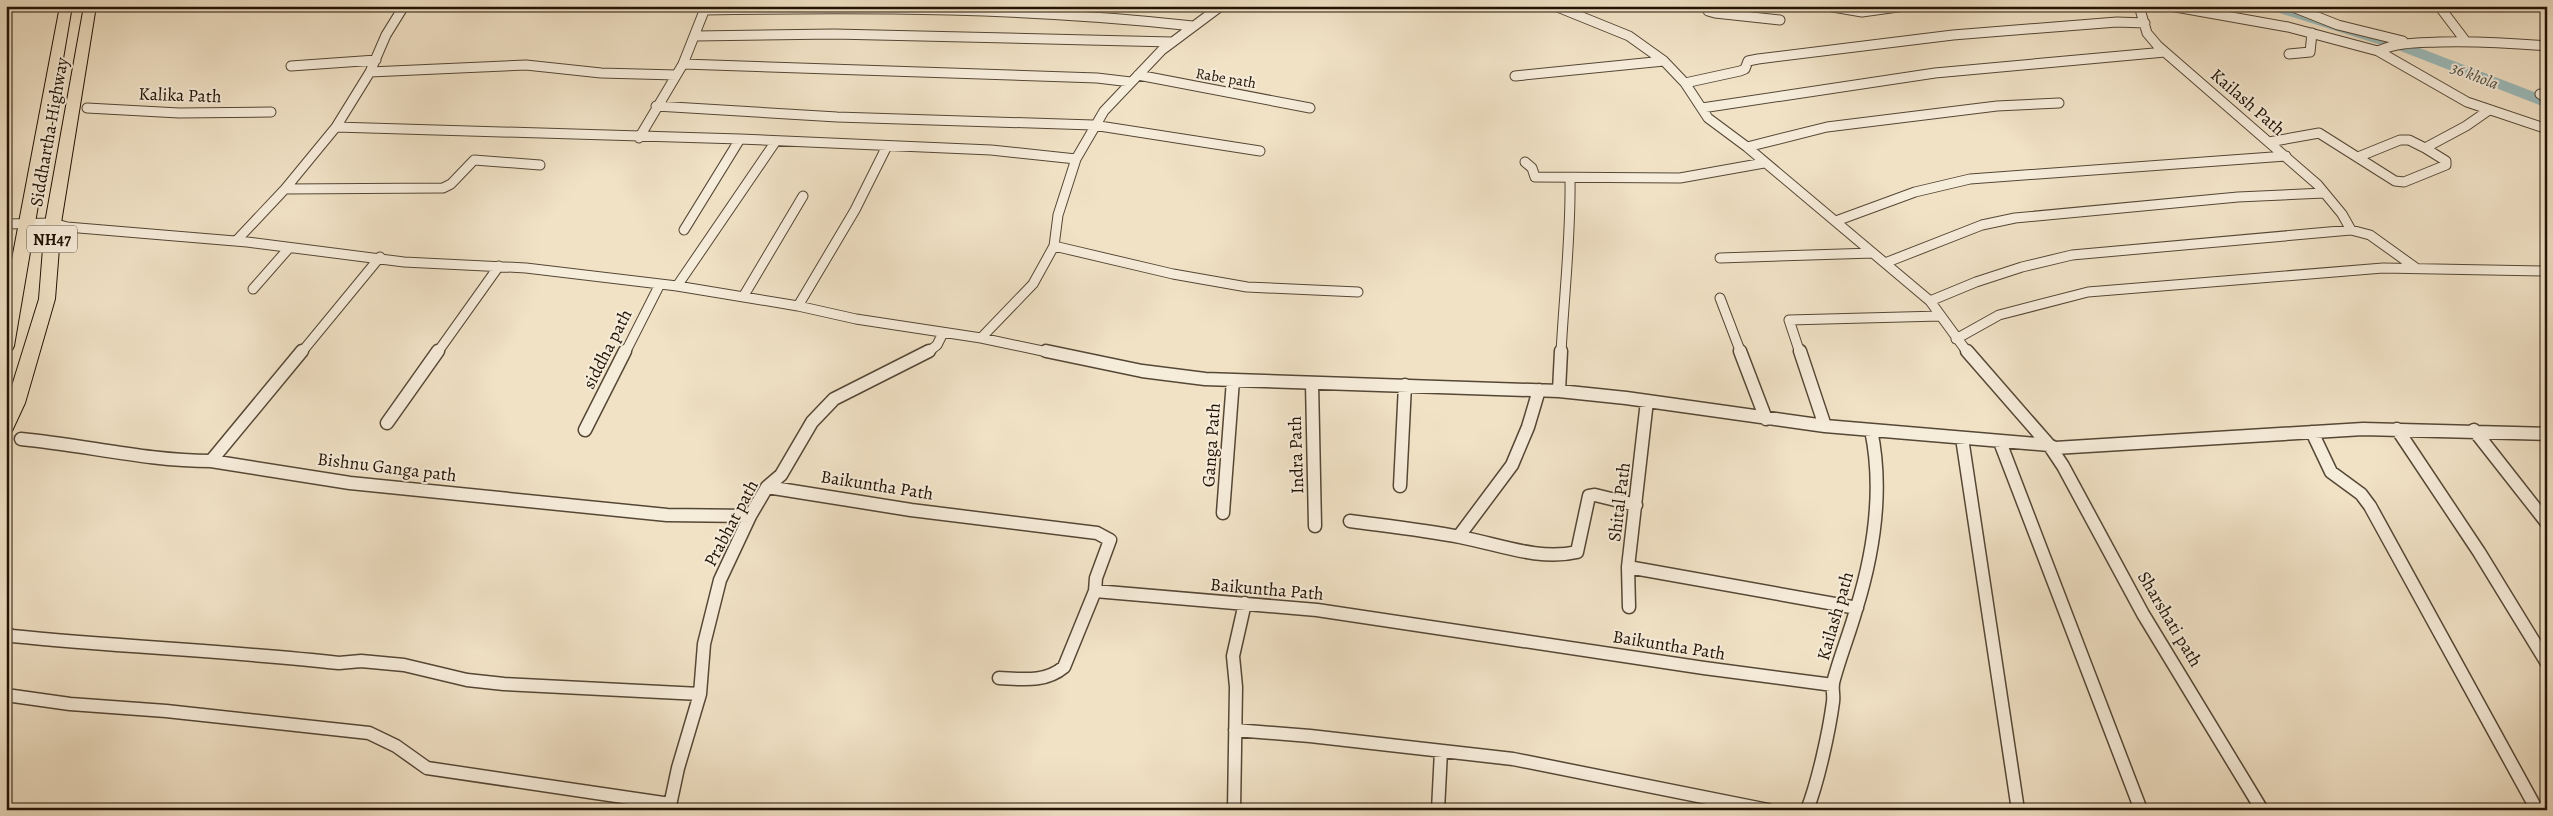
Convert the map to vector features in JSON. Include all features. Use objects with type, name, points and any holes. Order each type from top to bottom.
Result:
[{"type":"highway","name":"Siddhartha Highway","points":[[6,346],[14,287],[66,6]]},
{"type":"highway","name":"Siddhartha Highway","points":[[6,426],[47,299],[60,225],[90,6]]},
{"type":"street","points":[[236,241],[285,189],[336,127],[357,90],[370,72],[386,35],[404,6]]},
{"type":"street","points":[[980,338],[1033,284],[1054,246],[1058,215],[1076,160],[1104,110],[1172,42],[1221,6]]},
{"type":"street","name":"Sharshati path","points":[[1555,6],[1577,9],[1629,36],[1664,61],[1684,83],[1708,118],[1747,147],[1930,301],[1956,339],[2049,445],[2079,493],[2143,614],[2262,810]]},
{"type":"street","points":[[1706,6],[1708,11],[1715,13],[1780,20]]},
{"type":"street","points":[[1827,6],[1862,12],[1905,6]]},
{"type":"street","points":[[2105,23],[2147,33],[2139,6]]},
{"type":"street","points":[[2170,6],[2312,33],[2378,51],[2451,94],[2488,110],[2547,129]]},
{"type":"street","points":[[2290,6],[2338,25],[2404,41],[2446,42],[2464,39],[2547,46]]},
{"type":"street","points":[[2439,6],[2464,39]]},
{"type":"street","points":[[639,138],[656,106],[683,64],[696,36],[705,8],[981,10],[1132,19],[1193,26]]},
{"type":"street","points":[[1684,83],[1740,71],[1745,69],[1748,61],[1758,59],[1953,35],[2105,23],[2145,23]]},
{"type":"street","name":"Kailash Path","points":[[2147,33],[2165,52],[2307,173],[2345,218],[2351,230]]},
{"type":"street","points":[[2289,54],[2310,52],[2312,33]]},
{"type":"street","points":[[696,36],[834,34],[1172,42]]},
{"type":"street","points":[[2378,51],[2404,41]]},
{"type":"street","points":[[1702,108],[1935,73],[2165,52]]},
{"type":"street","points":[[291,66],[376,60]]},
{"type":"street","points":[[1515,76],[1664,61]]},
{"type":"street","name":"Rabe path","points":[[683,64],[1134,79],[1310,108]]},
{"type":"street","points":[[370,72],[526,65],[601,72],[676,75]]},
{"type":"street","points":[[1747,147],[1827,128],[1997,106],[2059,103]]},
{"type":"street","points":[[656,106],[836,117],[1094,125],[1260,151]]},
{"type":"street","name":"Kalika Path","points":[[87,108],[179,113],[271,112]]},
{"type":"street","points":[[2425,148],[2466,126],[2488,110]]},
{"type":"street","points":[[336,127],[639,138],[740,139],[991,150],[1076,160]]},
{"type":"street","points":[[2269,142],[2319,133],[2395,181],[2404,182],[2446,165],[2446,161],[2409,140],[2400,140],[2358,157]]},
{"type":"street","points":[[684,230],[740,139]]},
{"type":"street","points":[[677,286],[776,141]]},
{"type":"street","points":[[798,306],[855,210],[888,146]]},
{"type":"street","points":[[1836,221],[1915,192],[1970,179],[2286,156]]},
{"type":"street","points":[[285,189],[443,188],[451,184],[474,160],[540,165]]},
{"type":"street","points":[[1524,162],[1532,168],[1535,177],[1570,179],[1680,178],[1764,163]]},
{"type":"street","points":[[1559,391],[1566,253],[1570,222],[1570,179]]},
{"type":"street","points":[[1885,263],[1982,225],[2016,218],[2238,197],[2324,193]]},
{"type":"street","points":[[743,297],[804,196]]},
{"type":"street","points":[[6,224],[60,225],[190,240],[236,241],[442,265],[498,266],[677,286],[798,306],[856,319],[980,338],[1142,371],[1233,380],[1559,391],[1825,426],[2049,445],[2055,448],[2312,432],[2396,429],[2474,430],[2546,435]]},
{"type":"street","points":[[1930,301],[1976,282],[2072,255],[2351,230],[2370,235],[2416,268]]},
{"type":"street","points":[[1054,246],[1173,274],[1247,287],[1358,292]]},
{"type":"street","points":[[253,289],[289,248]]},
{"type":"street","points":[[1720,258],[1873,253]]},
{"type":"street","points":[[212,461],[380,257]]},
{"type":"street","points":[[387,423],[498,266]]},
{"type":"street","points":[[1956,339],[2000,314],[2088,292],[2236,278],[2314,275],[2383,268],[2547,271]]},
{"type":"street","name":"siddha path","points":[[585,430],[660,284]]},
{"type":"street","points":[[1720,298],[1766,419]]},
{"type":"street","points":[[1825,426],[1788,320],[1800,318],[1940,316]]},
{"type":"street","name":"Prabhat path","points":[[670,807],[700,694],[704,644],[720,580],[750,516],[767,487],[781,475],[812,422],[834,399],[921,357],[937,346],[943,333]]},
{"type":"street","name":"Ganga Path","points":[[1223,513],[1233,380]]},
{"type":"street","name":"Indra Path","points":[[1312,383],[1315,526]]},
{"type":"street","points":[[1400,486],[1405,385]]},
{"type":"street","points":[[1459,536],[1512,465],[1528,427],[1538,390]]},
{"type":"street","name":"Shital Path","points":[[1629,607],[1628,567],[1647,402]]},
{"type":"street","points":[[2396,429],[2479,552],[2547,662]]},
{"type":"street","name":"Kailash path","points":[[1807,810],[1833,702],[1833,685],[1857,608],[1874,538],[1878,490],[1876,453],[1871,430]]},
{"type":"street","points":[[2474,430],[2547,524]]},
{"type":"street","points":[[2312,432],[2331,472],[2361,494],[2370,506],[2537,810]]},
{"type":"street","points":[[1962,438],[2018,810]]},
{"type":"street","name":"Bishnu Ganga path","points":[[20,439],[73,444],[112,453],[188,461],[212,461],[350,483],[667,515],[750,516]]},
{"type":"street","points":[[2000,442],[2141,810]]},
{"type":"street","name":"Baikuntha Path","points":[[767,487],[804,491],[911,510],[1097,533],[1110,540],[1108,552],[1098,575],[1095,591],[1193,601],[1245,603],[1318,610],[1728,673],[1833,685]]},
{"type":"street","points":[[1350,521],[1459,536],[1538,552],[1571,554],[1577,552],[1589,496],[1596,495],[1636,505]]},
{"type":"street","points":[[1628,567],[1857,608]]},
{"type":"street","points":[[999,678],[1048,678],[1058,674],[1064,667],[1095,591]]},
{"type":"street","points":[[1234,810],[1236,687],[1233,656],[1245,603]]},
{"type":"street","points":[[6,633],[12,636],[99,645],[164,647],[339,663],[361,661],[404,665],[467,680],[504,684],[700,694]]},
{"type":"street","points":[[6,695],[70,704],[166,712],[369,734],[386,740],[427,768],[670,807]]},
{"type":"street","points":[[1235,730],[1513,759],[1768,810]]},
{"type":"street","points":[[1438,810],[1441,751]]},
{"type":"waterway","name":"36 khola","points":[[2273,6],[2387,42]]},
{"type":"waterway","name":"36 khola","points":[[2404,47],[2547,103]]}]
